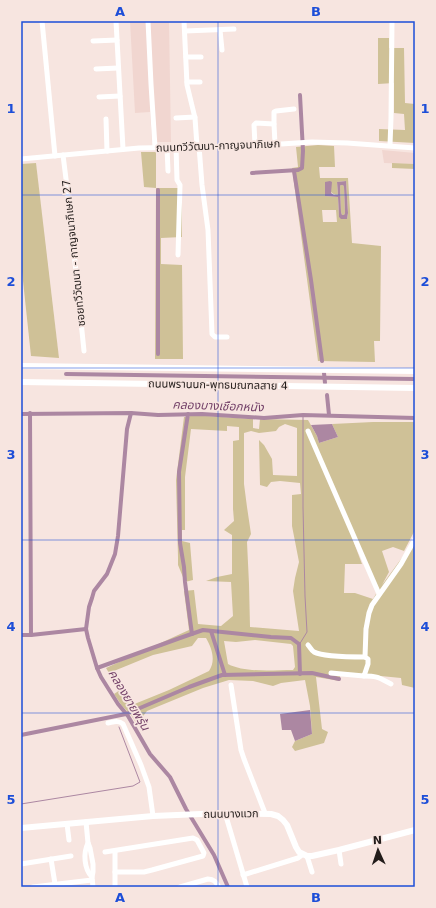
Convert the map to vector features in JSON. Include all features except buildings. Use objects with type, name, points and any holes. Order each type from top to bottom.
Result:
[{"type":"main road","name":"ถนนพรานนก-พุทธมณฑลสาย 4","points":[[21,366],[415,371]]},
{"type":"main road","name":"ถนนพรานนก-พุทธมณฑลสาย 4","points":[[21,382],[415,388]]},
{"type":"main road","name":"ถนนบางแวก","points":[[21,828],[153,816],[265,813],[278,816],[283,820],[287,825],[299,852],[304,855]]},
{"type":"main road","points":[[304,855],[312,856],[339,850],[415,830]]},
{"type":"street","points":[[42,21],[55,156]]},
{"type":"street","points":[[116,21],[123,149]]},
{"type":"street","points":[[148,21],[155,147]]},
{"type":"street","points":[[184,21],[187,82],[195,117],[208,230],[212,334],[215,337],[227,337]]},
{"type":"street","points":[[390,146],[392,118],[392,21]]},
{"type":"street","points":[[185,31],[234,29]]},
{"type":"street","points":[[220,30],[222,50]]},
{"type":"street","points":[[93,41],[117,40]]},
{"type":"street","points":[[186,57],[201,57]]},
{"type":"street","points":[[96,69],[118,68]]},
{"type":"street","points":[[187,82],[200,82]]},
{"type":"street","points":[[99,97],[120,96]]},
{"type":"street","points":[[275,144],[274,112],[294,109]]},
{"type":"street","points":[[176,118],[195,117]]},
{"type":"street","points":[[106,119],[107,151]]},
{"type":"street","points":[[255,145],[254,124],[274,124]]},
{"type":"street","name":"ถนนทวีวัฒนา-กาญจนาภิเษก","points":[[21,160],[155,147],[255,145],[310,142],[415,148]]},
{"type":"street","points":[[167,147],[168,171]]},
{"type":"street","points":[[176,147],[177,180],[180,185],[178,255]]},
{"type":"street","name":"ซอยทวีวัฒนา - กาญจนาภิเษก 27","points":[[63,155],[70,204],[84,351]]},
{"type":"street","points":[[308,431],[379,594]]},
{"type":"street","points":[[364,676],[368,664],[368,659],[365,658],[366,629],[372,605],[401,564],[415,540]]},
{"type":"street","points":[[308,645],[312,651],[317,653],[365,658]]},
{"type":"street","points":[[331,673],[375,676],[391,684]]},
{"type":"street","points":[[231,685],[241,750],[265,813]]},
{"type":"street","points":[[108,723],[116,721],[123,724],[149,787],[153,816]]},
{"type":"street","points":[[225,813],[247,887]]},
{"type":"street","points":[[86,822],[88,843],[94,872],[92,878],[93,887]]},
{"type":"street","points":[[67,824],[69,840]]},
{"type":"street","points":[[105,852],[193,838],[197,840],[204,853],[202,856],[144,872],[115,872]]},
{"type":"street","points":[[88,843],[85,848],[86,864],[92,878]]},
{"type":"street","points":[[339,850],[341,864]]},
{"type":"street","points":[[115,851],[115,887]]},
{"type":"street","points":[[243,875],[304,855],[312,872]]},
{"type":"street","points":[[21,864],[71,856]]},
{"type":"street","points":[[51,859],[55,884]]},
{"type":"street","points":[[86,864],[93,864]]},
{"type":"street","points":[[33,887],[92,878]]},
{"type":"street","points":[[180,887],[208,880],[215,881],[219,887]]},
{"type":"shaded area","points":[[130,21],[169,21],[171,142],[152,142],[150,112],[135,113]]},
{"type":"shaded area","points":[[378,38],[389,38],[389,48],[404,48],[405,103],[415,104],[415,143],[379,141],[379,129],[405,130],[404,114],[394,113],[394,83],[378,84]]},
{"type":"shaded area","points":[[318,145],[334,146],[335,167],[319,167],[320,178],[348,178],[352,243],[381,246],[380,341],[374,341],[375,362],[318,361],[292,168],[298,167],[296,147]],"holes":[[[346,181],[348,213],[347,219],[339,217],[338,197],[325,196],[325,182],[331,192],[338,195],[337,182]],[[322,210],[336,210],[337,222],[323,222]]]},
{"type":"shaded area","points":[[382,150],[415,153],[415,164],[384,163]]},
{"type":"shaded area","points":[[141,152],[156,152],[156,188],[144,187]]},
{"type":"shaded area","points":[[36,163],[59,358],[31,356],[21,262],[21,164]]},
{"type":"shaded area","points":[[392,163],[415,164],[415,169],[392,168]]},
{"type":"shaded area","points":[[346,181],[347,219],[341,219],[339,217],[338,197],[325,196],[325,182],[332,182],[331,193],[338,195],[337,182]],"holes":[[[343,185],[345,213],[344,215],[342,215],[341,212],[340,186]]]},
{"type":"shaded area","points":[[341,185],[344,187],[344,215],[342,215],[341,212]]},
{"type":"shaded area","points":[[156,188],[182,188],[182,237],[161,238],[161,264],[182,265],[183,359],[155,359]]},
{"type":"shaded area","points":[[191,415],[253,419],[253,428],[259,429],[260,419],[308,420],[317,436],[319,443],[338,437],[332,424],[415,422],[415,530],[404,551],[393,547],[382,551],[389,572],[382,585],[415,540],[415,688],[402,685],[401,678],[340,672],[340,681],[316,677],[322,729],[328,732],[324,743],[295,751],[292,747],[295,741],[312,734],[310,706],[305,680],[281,683],[273,686],[253,681],[229,680],[203,688],[147,711],[137,724],[114,694],[120,690],[124,700],[132,705],[169,690],[209,671],[213,659],[210,646],[206,638],[198,638],[192,646],[153,655],[109,673],[106,668],[189,630],[184,591],[194,590],[198,624],[221,626],[233,616],[231,582],[206,581],[232,574],[232,535],[224,530],[234,521],[233,441],[239,440],[239,427],[227,426],[227,431],[191,429],[185,477],[185,530],[182,530],[182,541],[190,543],[193,580],[185,582],[178,565],[176,480],[184,417],[189,417]],"holes":[[[285,424],[297,428],[297,476],[273,475],[272,459],[264,445],[259,440],[260,485],[267,487],[271,482],[280,481],[300,483],[301,494],[292,495],[292,526],[299,562],[293,591],[299,631],[250,627],[247,542],[251,534],[244,484],[244,433],[251,431],[259,433],[276,431],[279,427]],[[351,535],[379,589],[373,599],[355,593],[344,593],[345,564],[362,564]],[[255,640],[291,644],[293,646],[295,667],[293,670],[251,670],[235,667],[228,664],[224,641],[236,642]]]},
{"type":"shaded area","points":[[332,424],[338,437],[319,443],[311,425]]},
{"type":"shaded area","points":[[310,710],[312,734],[295,741],[291,730],[282,730],[280,714]]},
{"type":"waterway","points":[[252,173],[298,170],[302,168],[303,151],[300,95]]},
{"type":"waterway","points":[[294,171],[322,361]]},
{"type":"waterway","points":[[158,190],[158,354]]},
{"type":"waterway","points":[[324,373],[325,383]]},
{"type":"waterway","points":[[66,374],[415,379]]},
{"type":"waterway","points":[[327,395],[329,415]]},
{"type":"waterway","points":[[30,413],[31,635]]},
{"type":"waterway","name":"คลองยายพรุ้น","points":[[131,413],[127,429],[118,536],[115,554],[107,574],[94,591],[89,607],[86,629],[101,677],[118,704],[128,716],[150,754],[170,777],[186,809],[214,855],[228,887]]},
{"type":"waterway","name":"คลองบางเชือกหนัง","points":[[21,414],[131,413],[158,415],[202,414],[264,418],[303,415],[415,418]]},
{"type":"waterway","points":[[188,414],[179,472],[180,543],[192,634]]},
{"type":"waterway","points":[[299,645],[307,632],[303,507],[303,415]]},
{"type":"waterway","points":[[21,635],[86,629]]},
{"type":"waterway","points":[[97,668],[203,630],[291,638],[299,644],[300,674]]},
{"type":"waterway","points":[[211,631],[225,675]]},
{"type":"waterway","points":[[21,735],[126,714],[189,687],[222,675],[312,673],[339,679]]},
{"type":"waterway","points":[[21,804],[133,786],[140,782],[119,727]]}]
